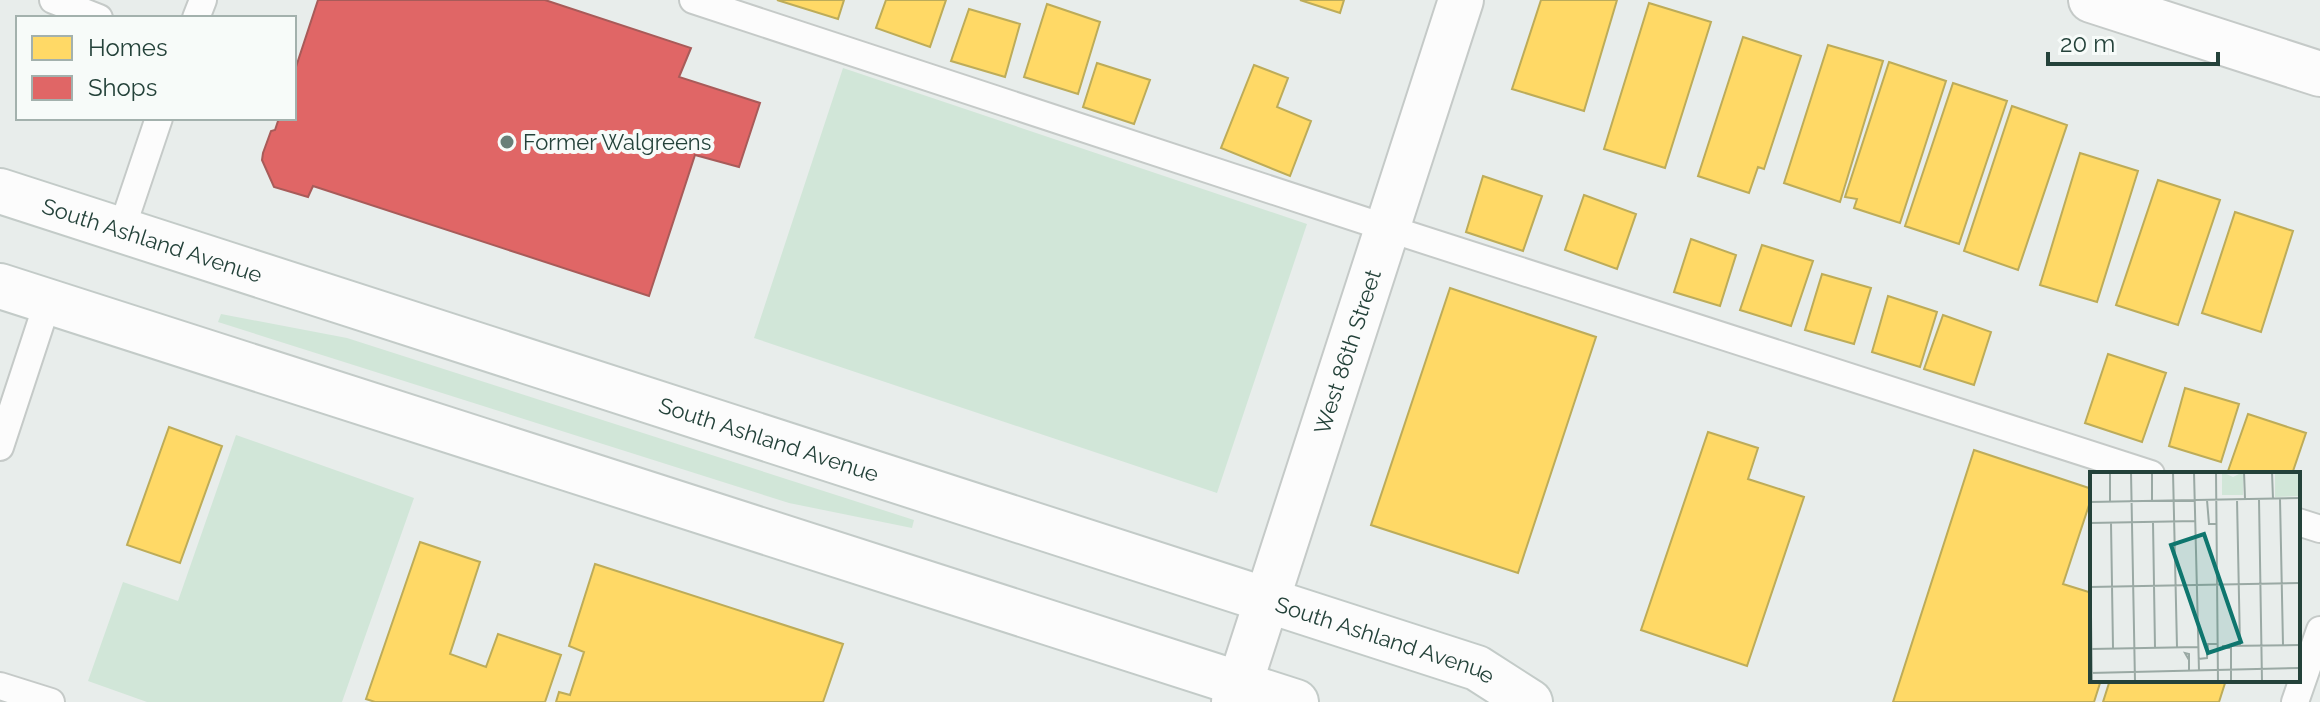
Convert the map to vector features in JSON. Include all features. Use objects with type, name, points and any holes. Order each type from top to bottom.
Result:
[{"type":"main road","name":"West 86th Street","points":[[1236,693],[1461,0]]},
{"type":"main road","points":[[2091,0],[2320,74]]},
{"type":"main road","name":"South Ashland Avenue","points":[[0,191],[1477,668],[1530,702]]},
{"type":"main road","points":[[1,290],[48,301],[1236,693],[1296,702]]},
{"type":"lane","points":[[53,0],[94,16]]},
{"type":"lane","points":[[693,0],[2145,472]]},
{"type":"lane","points":[[121,231],[158,120]]},
{"type":"lane","points":[[0,447],[48,301]]},
{"type":"lane","points":[[2300,523],[2320,529]]},
{"type":"lane","points":[[2295,702],[2320,630]]},
{"type":"lane","points":[[0,686],[51,702]]},
{"type":"green space","points":[[843,68],[1307,224],[1217,493],[754,338]]},
{"type":"green space","points":[[221,314],[347,338],[914,520],[912,528],[789,503],[218,322]]},
{"type":"green space","points":[[236,435],[414,498],[342,702],[147,702],[88,681],[123,582],[178,601]]},
{"type":"building: Homes","points":[[777,0],[844,0],[838,19]]},
{"type":"building: Homes","points":[[886,0],[946,0],[930,47],[876,28]]},
{"type":"building: Homes","points":[[1300,0],[1344,0],[1340,13]]},
{"type":"building: Homes","points":[[1541,0],[1617,0],[1584,111],[1512,89]]},
{"type":"building: Homes","points":[[1649,3],[1711,22],[1665,168],[1604,149]]},
{"type":"building: Homes","points":[[1047,4],[1100,22],[1078,94],[1024,77]]},
{"type":"building: Homes","points":[[969,9],[1020,24],[1005,77],[951,61]]},
{"type":"building: Homes","points":[[1743,37],[1801,56],[1764,169],[1758,167],[1749,193],[1698,176]]},
{"type":"building: Homes","points":[[1828,45],[1883,61],[1840,202],[1784,183]]},
{"type":"building: Homes","points":[[1889,62],[1946,81],[1900,223],[1854,208],[1857,199],[1845,197]]},
{"type":"building: Homes","points":[[1097,63],[1150,80],[1134,124],[1083,107]]},
{"type":"building: Homes","points":[[1254,65],[1288,78],[1277,107],[1311,121],[1290,176],[1221,148]]},
{"type":"building: Homes","points":[[1953,83],[2007,101],[1959,244],[1905,226]]},
{"type":"building: Homes","points":[[2012,106],[2067,125],[2018,270],[1964,251]]},
{"type":"building: Homes","points":[[2080,153],[2138,171],[2097,302],[2040,285]]},
{"type":"building: Homes","points":[[1483,176],[1542,196],[1523,251],[1466,232]]},
{"type":"building: Homes","points":[[2158,180],[2220,200],[2178,325],[2116,305]]},
{"type":"building: Homes","points":[[1584,195],[1636,214],[1617,269],[1565,250]]},
{"type":"building: Homes","points":[[2235,212],[2293,231],[2261,332],[2202,313]]},
{"type":"building: Homes","points":[[1691,239],[1736,255],[1720,306],[1674,292]]},
{"type":"building: Homes","points":[[1762,245],[1813,261],[1791,326],[1740,310]]},
{"type":"building: Homes","points":[[1822,274],[1871,288],[1854,344],[1805,330]]},
{"type":"building: Homes","points":[[1450,288],[1596,337],[1518,573],[1371,525]]},
{"type":"building: Homes","points":[[1888,296],[1937,312],[1920,367],[1872,352]]},
{"type":"building: Homes","points":[[1943,315],[1991,332],[1974,385],[1924,369]]},
{"type":"building: Homes","points":[[2108,354],[2166,373],[2142,442],[2085,423]]},
{"type":"building: Homes","points":[[2185,388],[2239,404],[2221,462],[2169,446]]},
{"type":"building: Homes","points":[[2248,414],[2306,433],[2293,472],[2228,471]]},
{"type":"building: Homes","points":[[169,427],[222,446],[180,563],[127,545]]},
{"type":"building: Homes","points":[[1708,432],[1758,448],[1748,479],[1804,497],[1747,666],[1641,630]]},
{"type":"building: Homes","points":[[1974,450],[2090,488],[2090,502],[2063,584],[2090,592],[2090,682],[2100,682],[2094,702],[1893,702]]},
{"type":"building: Homes","points":[[420,542],[480,562],[450,654],[486,667],[498,634],[561,655],[545,702],[375,702],[366,699]]},
{"type":"building: Homes","points":[[595,564],[843,644],[823,702],[556,702],[559,692],[570,695],[584,652],[569,646]]},
{"type":"building: Homes","points":[[2109,682],[2225,682],[2219,702],[2103,702]]},
{"type":"building: Shops","name":"Former Walgreens","points":[[318,0],[545,0],[691,48],[679,77],[760,103],[739,167],[695,155],[649,296],[313,186],[308,197],[274,187],[262,160],[263,153],[278,120],[296,120],[296,67]]},
{"type":"place","name":"Former Walgreens","points":[[507,142]]}]
